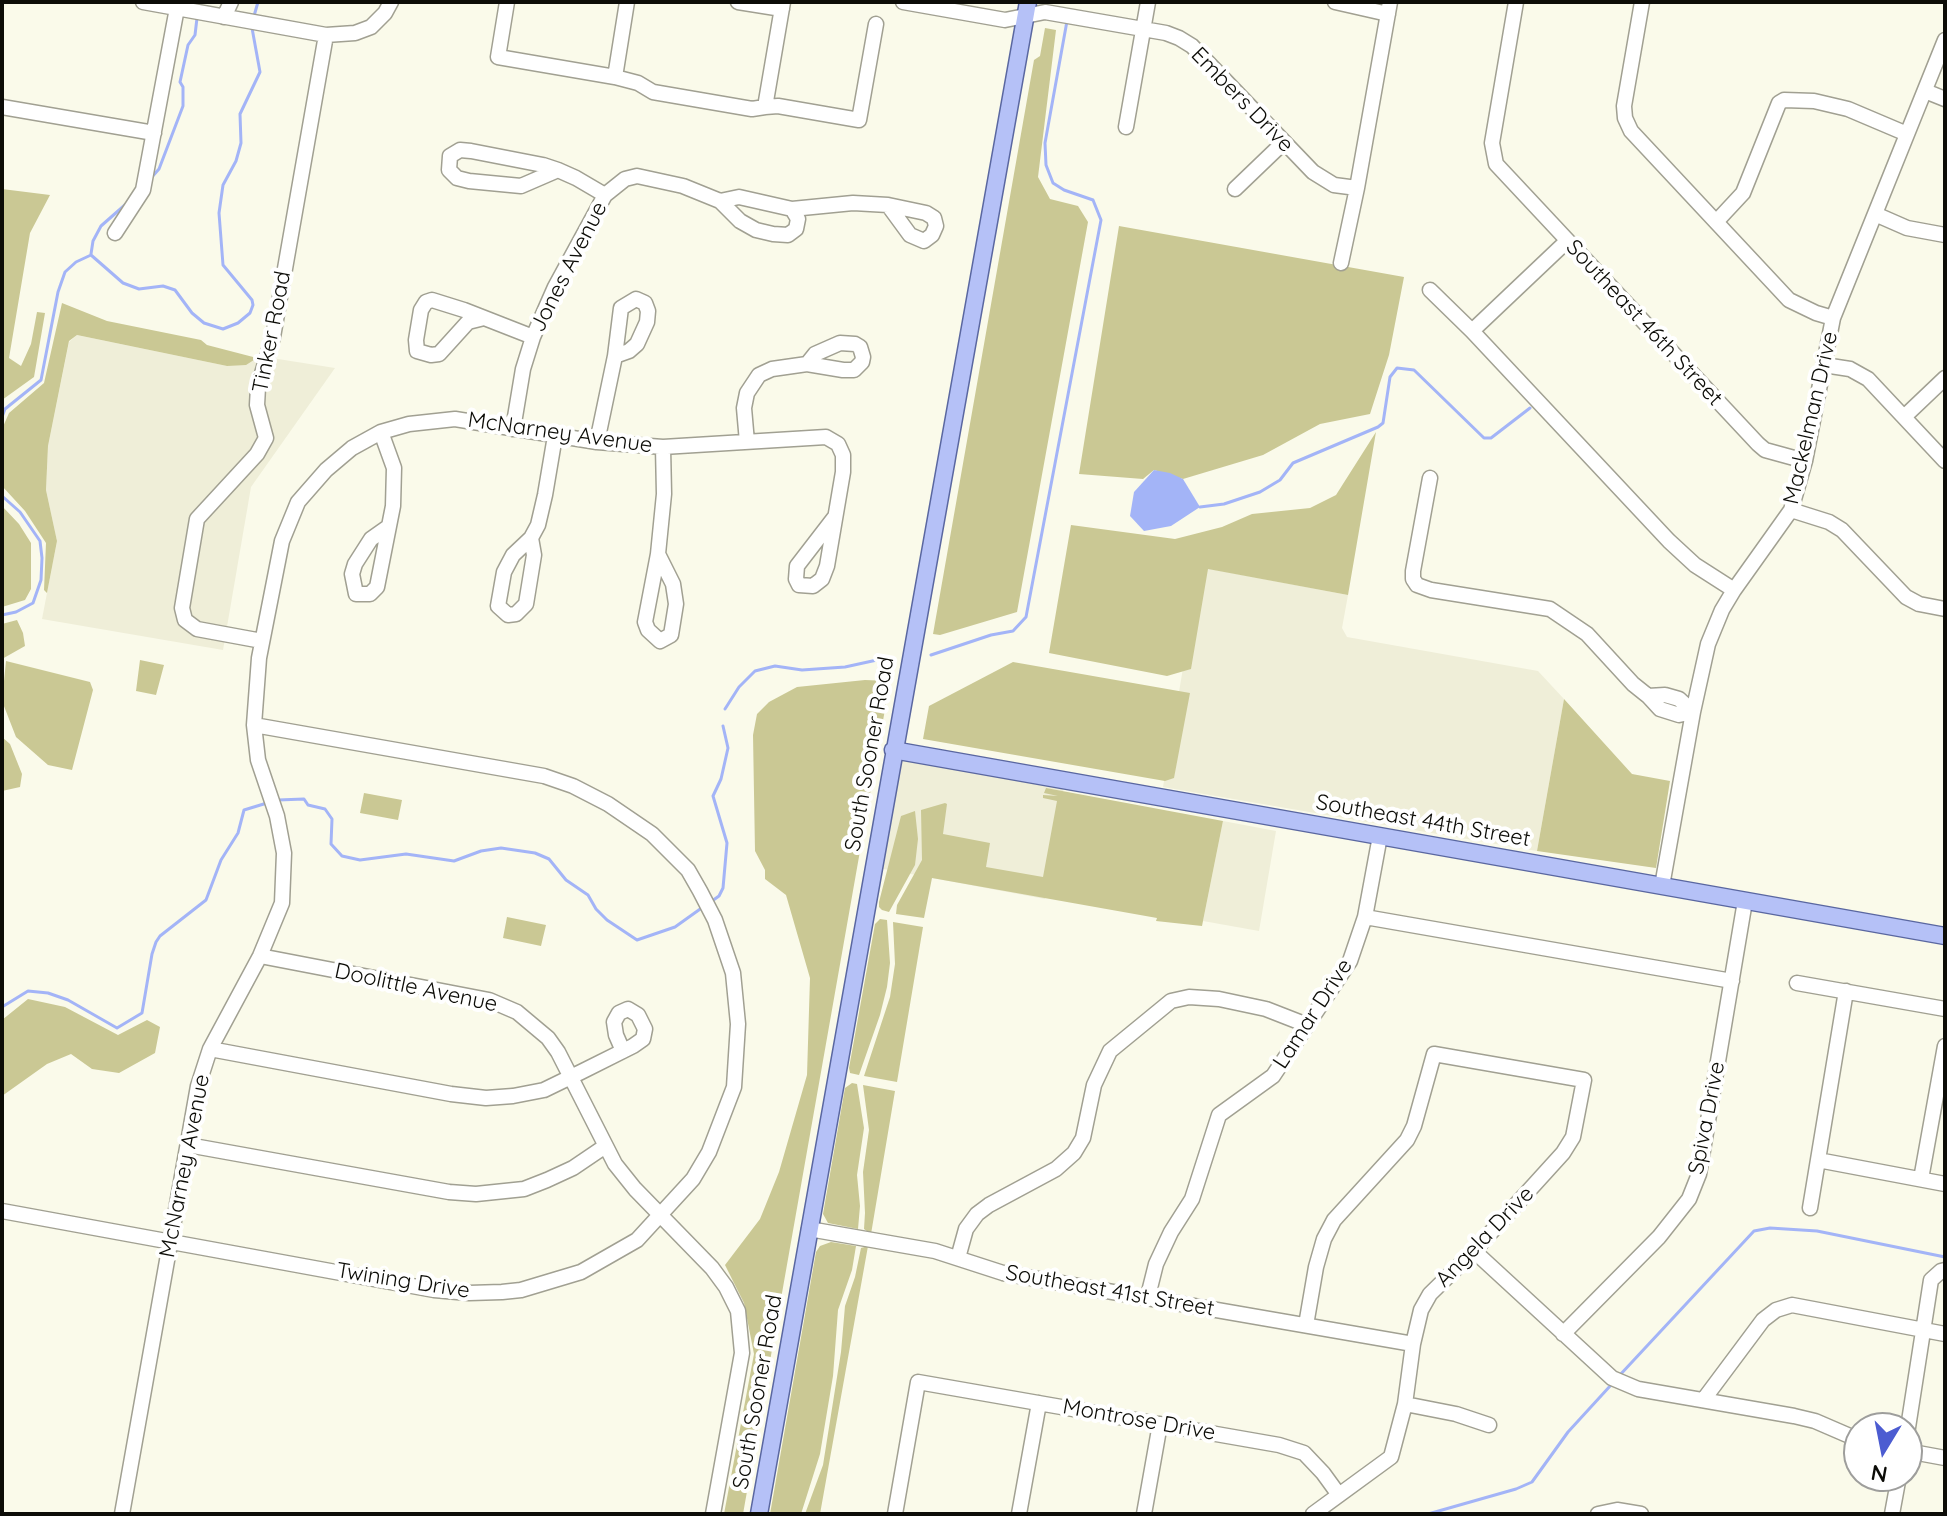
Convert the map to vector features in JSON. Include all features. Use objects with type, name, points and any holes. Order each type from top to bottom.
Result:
[{"type":"main road","name":"South Sooner Road","points":[[759,1514],[1026,9]]},
{"type":"main road","name":"Southeast 44th Street","points":[[893,750],[1945,936]]},
{"type":"street","points":[[143,2],[326,35],[355,33],[371,27],[391,2]]},
{"type":"street","points":[[224,17],[231,2]]},
{"type":"street","points":[[507,2],[498,57],[615,77],[638,83],[653,92],[752,109],[778,106],[859,120],[876,24]]},
{"type":"street","points":[[615,77],[627,2]]},
{"type":"street","points":[[738,2],[782,6],[765,107]]},
{"type":"street","name":"Embers Drive","points":[[903,2],[1005,20],[1026,9],[1179,38],[1192,46],[1323,179],[1334,185],[1357,188]]},
{"type":"street","points":[[1126,127],[1148,2]]},
{"type":"street","points":[[1335,2],[1389,8],[1341,263]]},
{"type":"street","name":"Southeast 46th Street","points":[[1516,2],[1492,143],[1496,164],[1758,444],[1765,450],[1805,461]]},
{"type":"street","points":[[1642,2],[1624,106],[1625,118],[1637,138],[1789,300],[1833,318]]},
{"type":"street","points":[[115,233],[143,190],[177,8]]},
{"type":"street","name":"Tinker Road","points":[[262,641],[197,629],[185,620],[182,608],[197,519],[257,454],[266,438],[257,405],[258,387],[273,337],[326,35]]},
{"type":"street","name":"Mackelman Drive","points":[[1662,886],[1708,644],[1734,590],[1791,510],[1805,461],[1833,318],[1945,40]]},
{"type":"street","points":[[1925,91],[1945,99]]},
{"type":"street","points":[[1716,222],[1743,193],[1779,103],[1784,100],[1814,101],[1848,109],[1907,134]]},
{"type":"street","points":[[2,107],[154,133]]},
{"type":"street","points":[[1235,189],[1284,142]]},
{"type":"street","points":[[558,170],[521,186],[469,181],[457,178],[449,170],[450,156],[460,150],[543,165],[558,170],[605,195]]},
{"type":"street","name":"Jones Avenue","points":[[513,429],[523,369],[555,287],[605,195],[625,179],[637,176],[683,186],[720,201],[740,221],[756,230],[773,234],[788,235],[796,229],[798,219],[792,209]]},
{"type":"street","points":[[720,201],[739,197],[792,209],[853,203],[888,205]]},
{"type":"street","points":[[1875,214],[1907,228],[1945,235]]},
{"type":"street","points":[[1472,331],[1567,241]]},
{"type":"street","points":[[1430,290],[1669,541],[1695,565],[1734,590]]},
{"type":"street","points":[[484,318],[468,322],[439,354],[417,351],[421,310],[426,302],[432,300],[484,318],[533,337]]},
{"type":"street","points":[[597,442],[615,356]]},
{"type":"street","points":[[747,442],[744,408],[752,383],[759,375],[772,369],[807,364]]},
{"type":"street","points":[[1824,365],[1861,373],[1945,461]]},
{"type":"street","points":[[1904,417],[1945,378]]},
{"type":"street","name":"McNarney Avenue","points":[[122,1514],[198,1086],[210,1049],[260,956],[282,903],[284,853],[277,816],[258,760],[254,725],[262,641],[282,541],[298,502],[326,470],[352,448],[381,432],[409,424],[455,419],[597,442],[663,447],[826,437],[838,444],[843,455],[843,472],[834,518]]},
{"type":"street","points":[[381,432],[394,468],[393,506],[388,527]]},
{"type":"street","points":[[531,538],[534,555],[526,604],[516,614],[508,615],[498,606],[504,572],[513,555],[531,538],[538,525],[555,436]]},
{"type":"street","points":[[658,554],[673,584],[676,604],[671,635],[660,641],[648,630],[645,622],[658,554],[664,494],[663,447]]},
{"type":"street","points":[[1430,478],[1413,571],[1417,585],[1431,590],[1550,609],[1587,634],[1648,696],[1669,704],[1679,699],[1693,712]]},
{"type":"street","points":[[1791,510],[1829,522],[1842,530],[1906,597],[1919,604],[1945,609]]},
{"type":"street","name":"Twining Drive","points":[[2,1211],[434,1290],[485,1293],[521,1290],[581,1272],[637,1240],[693,1179],[709,1152],[734,1087],[738,1024],[733,973],[710,908],[688,870],[652,834],[608,804],[573,786],[527,772],[254,725]]},
{"type":"street","name":"Lamar Drive","points":[[1148,1296],[1156,1264],[1192,1199],[1219,1115],[1273,1076],[1350,961],[1365,917],[1380,836]]},
{"type":"street","name":"Spiva Drive","points":[[1563,1334],[1659,1237],[1689,1199],[1699,1174],[1745,901]]},
{"type":"street","points":[[1365,917],[1732,981]]},
{"type":"street","name":"Doolittle Avenue","points":[[260,956],[477,997],[504,1005],[528,1020],[548,1038],[604,1147],[635,1189],[712,1268],[738,1311],[742,1332],[738,1389],[713,1514]]},
{"type":"street","points":[[1797,983],[1945,1009]]},
{"type":"street","points":[[1810,1208],[1846,991]]},
{"type":"street","points":[[958,1258],[966,1229],[977,1214],[1056,1169],[1074,1153],[1083,1138],[1094,1085],[1110,1051],[1171,1001],[1189,997],[1219,999],[1266,1009],[1307,1025]]},
{"type":"street","points":[[1921,1179],[1945,1046]]},
{"type":"street","points":[[210,1049],[474,1097],[531,1093],[623,1051]]},
{"type":"street","name":"Angela Drive","points":[[1306,1325],[1324,1239],[1334,1220],[1407,1140],[1417,1117],[1434,1054],[1584,1080],[1573,1137],[1563,1153],[1474,1251],[1430,1294],[1421,1310],[1405,1404],[1391,1457],[1313,1514]]},
{"type":"street","points":[[188,1145],[428,1189],[476,1194],[524,1189],[573,1168],[604,1147]]},
{"type":"street","points":[[1818,1160],[1945,1184]]},
{"type":"street","name":"Southeast 41st Street","points":[[809,1229],[935,1251],[1003,1273],[1413,1344]]},
{"type":"street","points":[[1474,1251],[1612,1378],[1638,1389],[1815,1421],[1843,1433]]},
{"type":"street","points":[[1910,1412],[1931,1280],[1945,1270]]},
{"type":"street","points":[[1704,1399],[1763,1320],[1776,1310],[1792,1305],[1945,1334]]},
{"type":"street","name":"Montrose Drive","points":[[895,1514],[918,1382],[1294,1449],[1311,1460],[1339,1495]]},
{"type":"street","points":[[1019,1514],[1039,1403]]},
{"type":"street","points":[[1405,1404],[1456,1414],[1489,1425]]},
{"type":"street","points":[[1144,1514],[1160,1424]]},
{"type":"street","points":[[1923,1454],[1945,1458]]},
{"type":"street","points":[[1892,1514],[1896,1492]]},
{"type":"street","points":[[1598,1514],[1617,1510],[1641,1514]]},
{"type":"shaded area","points":[[1045,28],[1056,30],[1038,177],[1050,199],[1078,206],[1088,222],[1017,612],[940,635],[933,634],[1034,60],[1040,56]]},
{"type":"shaded area","points":[[2,189],[50,195],[30,233],[9,358],[21,366],[31,344],[37,312],[45,313],[34,377],[2,400]]},
{"type":"shaded area","points":[[1119,226],[1404,277],[1389,355],[1370,414],[1320,424],[1263,455],[1183,479],[1154,470],[1143,479],[1079,474]]},
{"type":"shaded area","points":[[62,303],[107,321],[201,340],[207,345],[257,358],[246,365],[227,366],[77,335],[69,341],[48,446],[46,490],[57,541],[47,593],[44,590],[46,543],[25,511],[2,486],[2,429],[9,413],[44,383]]},
{"type":"shaded area","points":[[77,335],[227,366],[259,356],[335,368],[251,487],[223,650],[42,619],[57,541],[46,490],[48,446],[69,342]]},
{"type":"shaded area","points":[[1376,432],[1348,595],[1208,569],[1191,669],[1167,676],[1049,653],[1071,525],[1175,539],[1222,527],[1252,514],[1310,508],[1336,495]]},
{"type":"shaded area","points":[[2,506],[31,543],[31,589],[25,600],[2,607]]},
{"type":"shaded area","points":[[1200,567],[1348,595],[1342,628],[1347,637],[1538,671],[1564,699],[1537,851],[1163,787]]},
{"type":"shaded area","points":[[17,620],[25,646],[2,659],[2,624]]},
{"type":"shaded area","points":[[140,660],[164,665],[156,695],[136,691]]},
{"type":"shaded area","points":[[6,661],[90,682],[93,690],[72,770],[48,765],[16,737],[2,701]]},
{"type":"shaded area","points":[[1013,662],[1190,693],[1174,778],[1165,781],[923,739],[929,706]]},
{"type":"shaded area","points":[[865,680],[890,681],[743,1514],[724,1514],[754,1354],[744,1303],[725,1265],[760,1219],[779,1172],[807,1075],[810,978],[786,895],[765,879],[765,870],[755,851],[753,735],[757,714],[769,702],[797,687]]},
{"type":"shaded area","points":[[1564,699],[1632,774],[1670,781],[1656,868],[1537,851]]},
{"type":"shaded area","points":[[2,737],[10,744],[22,774],[20,787],[2,791]]},
{"type":"shaded area","points":[[893,750],[1065,780],[1045,899],[873,867]]},
{"type":"shaded area","points":[[1046,788],[1223,821],[1202,926],[1156,921],[1157,918],[932,878],[924,918],[896,914],[897,905],[922,860],[921,810],[945,803],[943,834],[990,843],[986,867],[1043,877],[1057,801],[1043,798],[1043,795],[1058,796],[1044,793]]},
{"type":"shaded area","points":[[364,793],[402,800],[398,820],[360,813]]},
{"type":"shaded area","points":[[915,811],[918,839],[915,865],[889,912],[882,910],[879,902],[901,816]]},
{"type":"shaded area","points":[[1223,821],[1276,831],[1259,931],[1203,921]]},
{"type":"shaded area","points":[[507,917],[546,925],[541,946],[503,938]]},
{"type":"shaded area","points":[[880,919],[887,920],[890,963],[887,987],[859,1075],[850,1073],[849,1068],[875,924]]},
{"type":"shaded area","points":[[893,922],[923,927],[897,1082],[864,1076],[890,997],[895,964]]},
{"type":"shaded area","points":[[28,999],[65,1007],[118,1035],[147,1020],[160,1027],[155,1053],[119,1073],[92,1069],[71,1054],[47,1064],[2,1096],[2,1020]]},
{"type":"shaded area","points":[[852,1083],[857,1084],[864,1128],[857,1175],[860,1206],[858,1229],[828,1223],[823,1214],[845,1088]]},
{"type":"shaded area","points":[[863,1085],[895,1091],[871,1234],[864,1229],[863,1172],[869,1130]]},
{"type":"shaded area","points":[[831,1242],[856,1246],[852,1270],[838,1310],[833,1376],[820,1454],[801,1514],[770,1514],[816,1252],[820,1246]]},
{"type":"shaded area","points":[[868,1246],[820,1514],[805,1514],[823,1465],[845,1306],[861,1248]]},
{"type":"water","points":[[1154,470],[1183,479],[1200,507],[1171,526],[1144,531],[1130,516],[1134,492]]},
{"type":"waterway","points":[[254,16],[258,2]]},
{"type":"waterway","points":[[151,178],[159,169],[183,106],[180,82],[188,45],[195,35],[197,18]]},
{"type":"waterway","points":[[931,655],[1013,631],[1026,617],[1101,220],[1093,200],[1053,183],[1046,165],[1045,143],[1067,21]]},
{"type":"waterway","points":[[91,255],[123,283],[139,289],[163,286],[175,290],[192,313],[204,323],[223,329],[238,323],[250,313],[252,300],[223,265],[219,213],[223,185],[236,161],[241,143],[240,114],[260,72],[252,28]]},
{"type":"waterway","points":[[91,254],[93,241],[101,226],[126,204]]},
{"type":"waterway","points":[[2,417],[5,409],[41,380],[58,292],[65,272],[91,255]]},
{"type":"waterway","points":[[1200,507],[1224,504],[1260,492],[1280,480],[1293,463],[1378,427],[1383,423],[1390,377],[1397,368],[1414,370],[1484,438],[1491,438],[1530,408]]},
{"type":"waterway","points":[[2,496],[20,512],[40,541],[42,558],[41,580],[33,603],[2,615]]},
{"type":"waterway","points":[[725,709],[739,687],[755,671],[775,666],[802,670],[845,667],[886,658]]},
{"type":"waterway","points":[[712,901],[723,888],[727,843],[713,796],[721,779],[728,748],[723,726]]},
{"type":"waterway","points":[[278,800],[304,799],[308,805],[325,809],[332,819],[331,844],[342,856],[360,860],[406,854],[454,861],[481,851],[501,848],[535,853],[549,859],[566,880],[588,895],[607,920],[637,940],[675,927],[703,907]]},
{"type":"waterway","points":[[2,1007],[28,991],[48,993],[68,1000],[117,1028],[142,1013],[156,942],[206,900],[221,860],[238,833],[244,810],[267,803]]},
{"type":"waterway","points":[[1619,1376],[1754,1231],[1770,1228],[1817,1231],[1945,1257]]},
{"type":"waterway","points":[[1428,1514],[1532,1482],[1568,1432],[1611,1385]]}]
